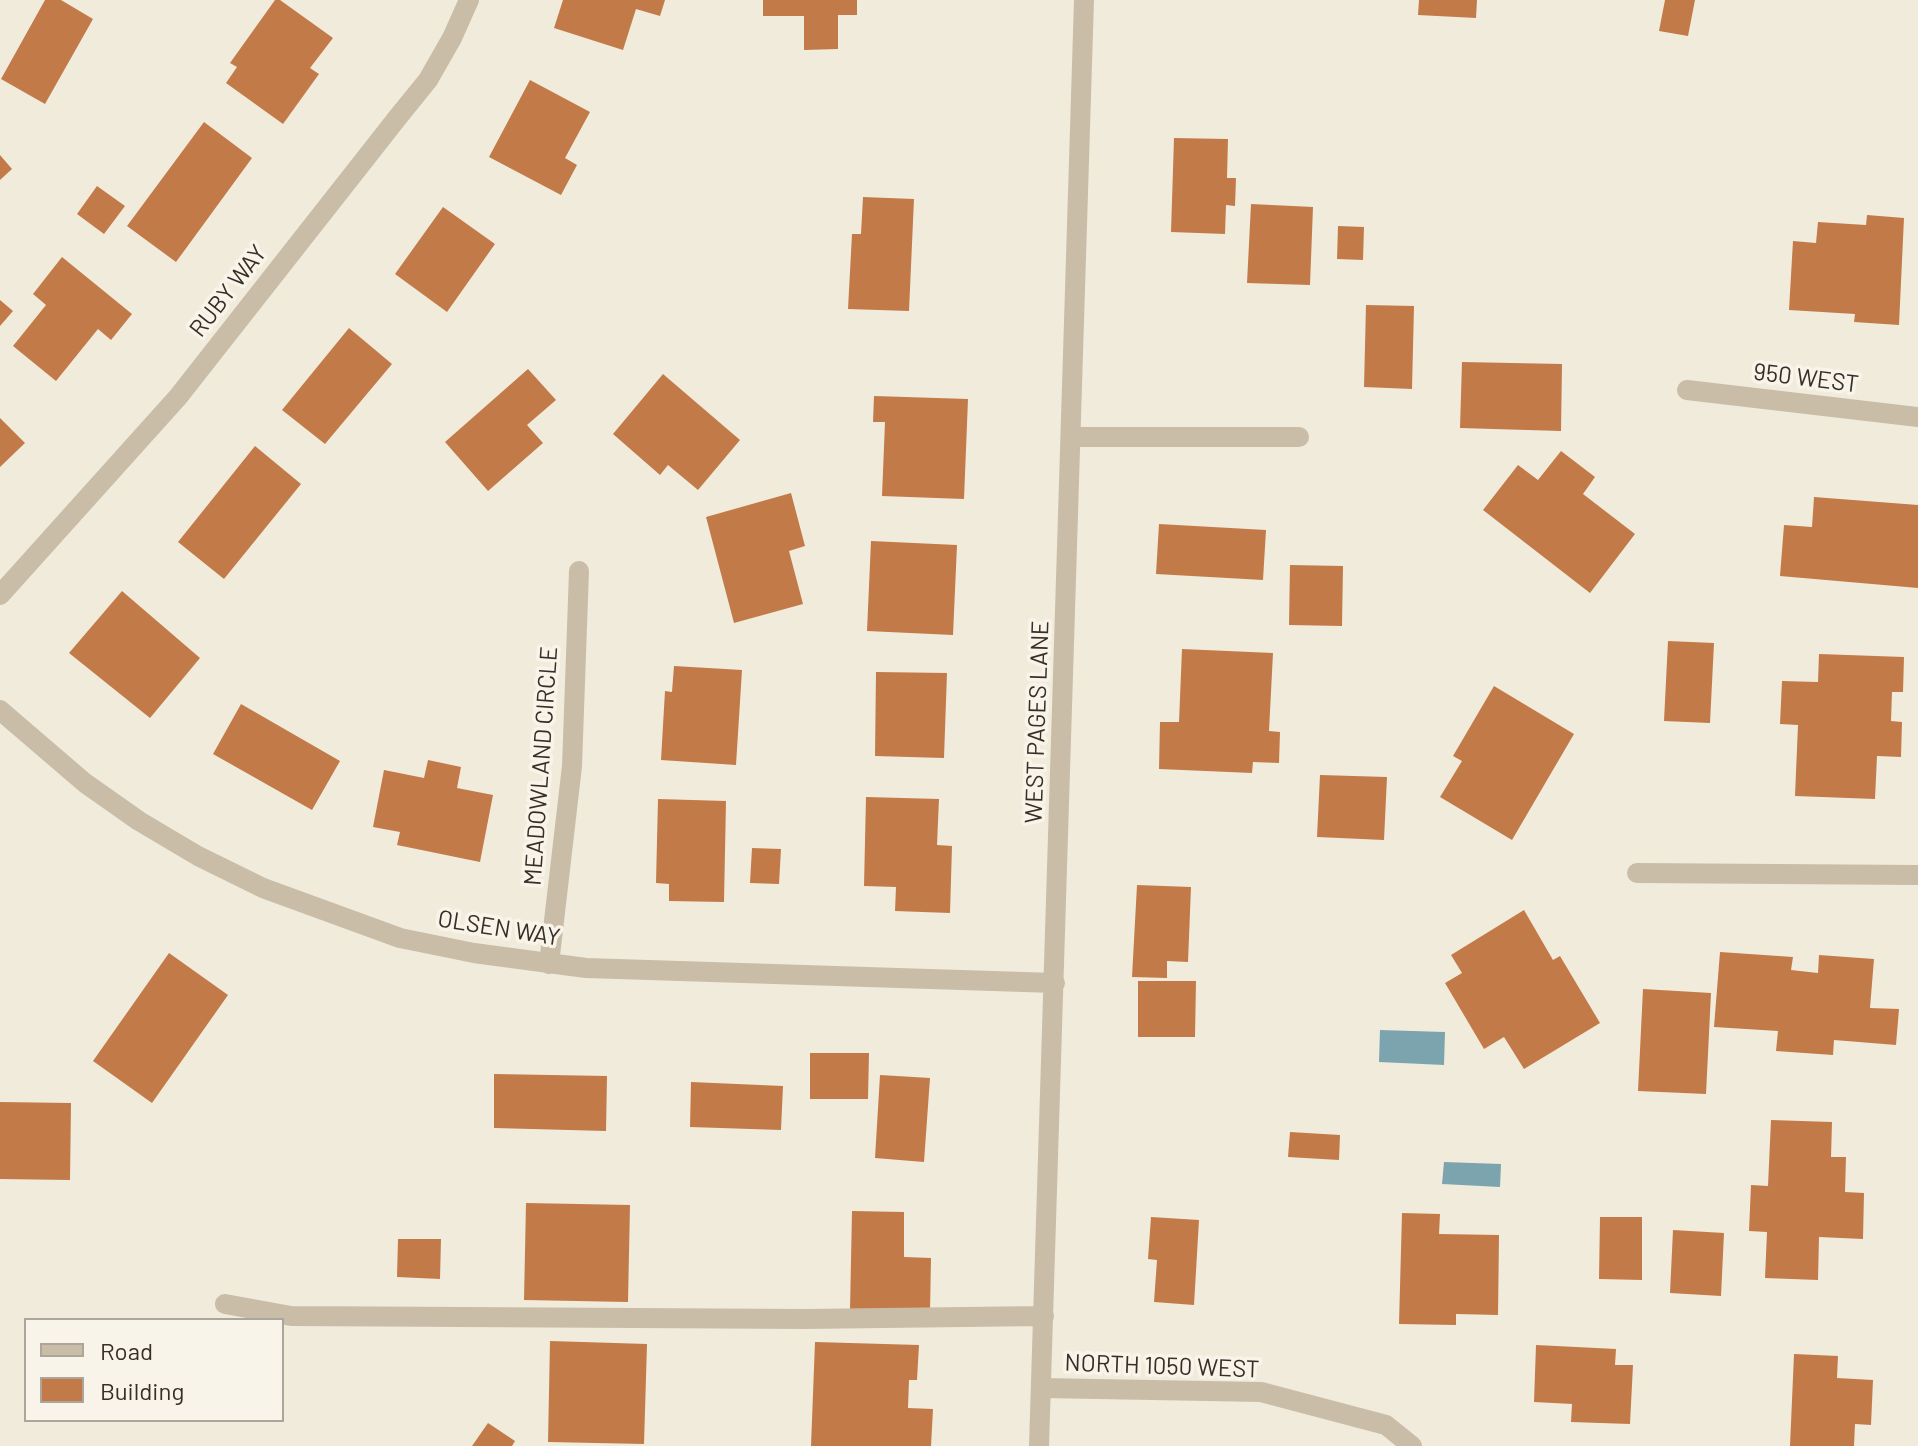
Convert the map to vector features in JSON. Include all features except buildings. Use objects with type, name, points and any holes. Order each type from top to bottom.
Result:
[{"type":"street","name":"RUBY WAY","points":[[0,595],[178,397],[428,80],[469,0]]},
{"type":"street","name":"WEST PAGES LANE","points":[[1039,1446],[1084,0]]},
{"type":"street","name":"950 WEST","points":[[1687,390],[1918,417]]},
{"type":"street","points":[[1071,437],[1299,437]]},
{"type":"street","name":"MEADOWLAND CIRCLE","points":[[549,964],[572,766],[579,571]]},
{"type":"street","name":"OLSEN WAY","points":[[0,710],[85,783],[128,814],[198,856],[263,888],[400,938],[549,964],[641,970],[1055,983]]},
{"type":"street","points":[[1637,873],[1918,875]]},
{"type":"street","points":[[225,1304],[291,1316],[805,1319],[1044,1316]]},
{"type":"street","name":"NORTH 1050 WEST","points":[[1042,1388],[1261,1392],[1386,1425],[1412,1446]]},
{"type":"water","points":[[1380,1030],[1445,1032],[1444,1065],[1379,1062]]},
{"type":"water","points":[[1444,1162],[1501,1164],[1500,1187],[1442,1184]]}]
